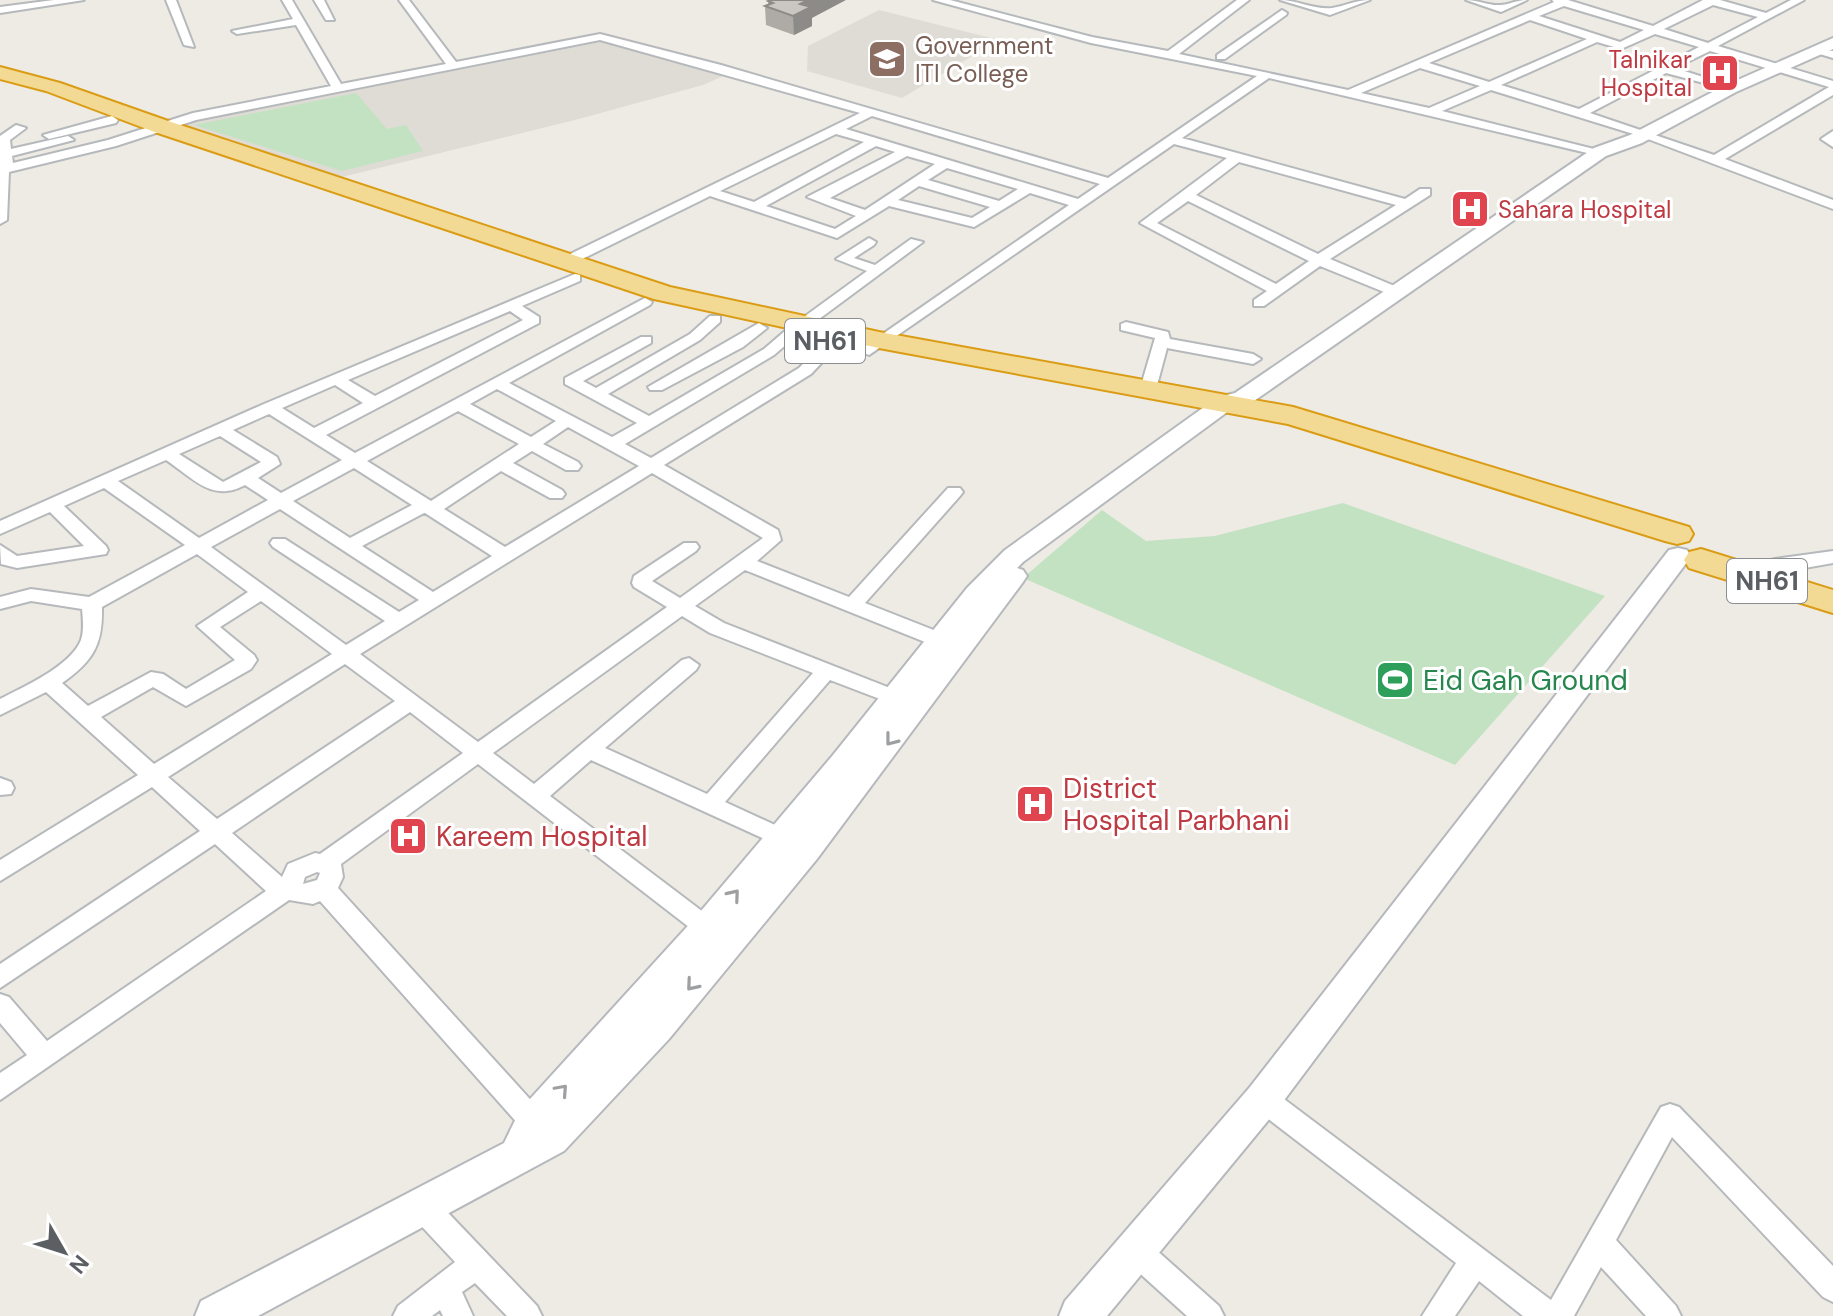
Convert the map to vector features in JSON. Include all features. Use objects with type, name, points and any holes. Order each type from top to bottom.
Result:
[{"type":"highway","name":"NH61","points":[[0,74],[53,87],[136,126]]},
{"type":"highway","name":"NH61","points":[[0,74],[26,90],[571,270],[838,338],[1231,407]]},
{"type":"highway","name":"NH61","points":[[571,270],[645,302],[759,328],[796,329]]},
{"type":"highway","name":"NH61","points":[[874,345],[1148,389],[1231,407],[1292,430],[1686,548],[1759,569],[1833,583]]},
{"type":"highway","name":"NH61","points":[[1759,569],[1833,602]]},
{"type":"street","points":[[0,10],[79,0]]},
{"type":"street","points":[[171,0],[190,45]]},
{"type":"street","points":[[287,0],[338,89]]},
{"type":"street","points":[[319,0],[330,18]]},
{"type":"street","points":[[404,0],[453,65]]},
{"type":"street","points":[[938,0],[965,3],[1091,40],[1265,74],[1600,152]]},
{"type":"street","points":[[1170,55],[1244,0]]},
{"type":"street","points":[[1285,0],[1330,12],[1361,1]]},
{"type":"street","points":[[1471,0],[1501,9],[1522,0]]},
{"type":"street","points":[[1530,17],[1621,46],[1712,0],[1765,16]]},
{"type":"street","points":[[1578,114],[1799,0]]},
{"type":"street","points":[[1350,93],[1530,17],[1560,1],[1710,45],[1833,87]]},
{"type":"street","points":[[1221,57],[1282,13]]},
{"type":"street","points":[[237,31],[300,21]]},
{"type":"street","points":[[6,150],[605,37],[1108,182]]},
{"type":"street","points":[[1431,112],[1595,39]]},
{"type":"street","points":[[1183,45],[1265,74]]},
{"type":"street","points":[[216,1316],[422,1206],[534,1138],[718,936],[950,644],[1025,566],[1231,407],[1600,152],[1636,139],[1730,89],[1828,49]]},
{"type":"street","points":[[1420,64],[1644,133],[1833,205]]},
{"type":"street","points":[[1662,68],[1730,89]]},
{"type":"street","points":[[874,345],[1265,74]]},
{"type":"street","points":[[1715,160],[1833,87]]},
{"type":"street","points":[[0,528],[270,407],[511,305],[710,192],[871,112]]},
{"type":"street","points":[[4,169],[136,126]]},
{"type":"street","points":[[0,220],[5,137],[20,128]]},
{"type":"street","points":[[836,130],[1077,203]]},
{"type":"street","points":[[1833,135],[1827,139],[1833,143]]},
{"type":"street","points":[[1170,139],[1407,204]]},
{"type":"street","points":[[755,207],[872,143]]},
{"type":"street","points":[[820,198],[904,152]]},
{"type":"street","points":[[1237,157],[1147,223],[1277,290]]},
{"type":"street","points":[[710,192],[837,234],[944,164]]},
{"type":"street","points":[[917,181],[1001,206]]},
{"type":"street","points":[[790,188],[867,215]]},
{"type":"street","points":[[887,201],[974,223],[1027,189]]},
{"type":"street","points":[[1259,303],[1425,192]]},
{"type":"street","points":[[1187,196],[1319,260],[1399,293]]},
{"type":"street","points":[[869,242],[843,259],[877,270]]},
{"type":"street","points":[[613,444],[769,352],[916,242]]},
{"type":"street","points":[[0,603],[31,595],[92,604],[645,302]]},
{"type":"street","points":[[313,435],[534,320],[511,305]]},
{"type":"street","points":[[595,395],[695,337],[715,319]]},
{"type":"street","points":[[1126,327],[1162,334],[1148,389]]},
{"type":"street","points":[[458,328],[487,345]]},
{"type":"street","points":[[656,387],[738,344],[759,328]]},
{"type":"street","points":[[0,872],[805,371],[838,338]]},
{"type":"street","points":[[646,340],[571,380],[650,423]]},
{"type":"street","points":[[1161,342],[1253,359]]},
{"type":"street","points":[[336,379],[375,403]]},
{"type":"street","points":[[325,863],[772,540],[772,534],[653,466],[497,383]]},
{"type":"street","points":[[458,404],[572,466]]},
{"type":"street","points":[[270,407],[506,556]]},
{"type":"street","points":[[350,545],[428,507],[568,420]]},
{"type":"street","points":[[166,453],[220,488],[271,464],[271,461],[221,429]]},
{"type":"street","points":[[501,464],[556,494]]},
{"type":"street","points":[[246,478],[433,601]]},
{"type":"street","points":[[105,480],[410,701],[718,936]]},
{"type":"street","points":[[852,606],[954,492]]},
{"type":"street","points":[[0,551],[8,560],[17,562],[99,550],[52,504]]},
{"type":"street","points":[[279,543],[399,621]]},
{"type":"street","points":[[690,547],[640,582],[717,628],[905,702]]},
{"type":"street","points":[[1080,1316],[1263,1099],[1686,548]]},
{"type":"street","points":[[1759,569],[1833,557]]},
{"type":"street","points":[[743,562],[950,644]]},
{"type":"street","points":[[86,716],[151,679],[156,679],[186,699],[244,664],[247,660],[207,626],[262,592]]},
{"type":"street","points":[[0,708],[48,682],[79,659],[91,640],[92,604]]},
{"type":"street","points":[[535,796],[689,665]]},
{"type":"street","points":[[710,805],[827,671]]},
{"type":"street","points":[[0,1088],[287,889],[296,871],[315,862],[331,867],[333,874],[324,889],[303,895],[287,889],[216,832],[48,682]]},
{"type":"street","points":[[0,977],[410,701]]},
{"type":"street","points":[[589,750],[794,844]]},
{"type":"street","points":[[324,889],[534,1138]]},
{"type":"street","points":[[0,1005],[45,1057]]},
{"type":"street","points":[[1263,1099],[1547,1316]]},
{"type":"street","points":[[1558,1316],[1670,1116],[1833,1287]]},
{"type":"street","points":[[422,1206],[527,1316]]},
{"type":"street","points":[[1598,1242],[1666,1316]]},
{"type":"street","points":[[1135,1250],[1209,1316]]},
{"type":"street","points":[[1437,1316],[1476,1260]]},
{"type":"street","points":[[408,1316],[477,1263]]},
{"type":"street","points":[[445,1288],[458,1316]]},
{"type":"shaded area","name":"Government ITI College","points":[[879,10],[999,40],[902,98],[807,71],[808,46]]},
{"type":"shaded area","points":[[606,41],[723,76],[703,85],[575,120],[342,177],[174,125]]},
{"type":"green space","points":[[356,93],[387,129],[406,125],[423,151],[342,171],[194,125]]},
{"type":"green space","name":"Eid Gah Ground","points":[[1343,503],[1605,596],[1455,765],[1023,578],[1102,510],[1146,541],[1215,536]]},
{"type":"building","points":[[770,0],[808,0],[800,4],[811,7],[793,16],[765,6],[773,3]]},
{"type":"place","name":"Government ITI College","points":[[887,59]]},
{"type":"place","name":"Talnikar Hospital","points":[[1720,73]]},
{"type":"place","name":"Sahara Hospital","points":[[1470,209]]},
{"type":"place","name":"Eid Gah Ground","points":[[1395,680]]},
{"type":"place","name":"District Hospital Parbhani","points":[[1035,804]]},
{"type":"place","name":"Kareem Hospital","points":[[408,836]]}]
